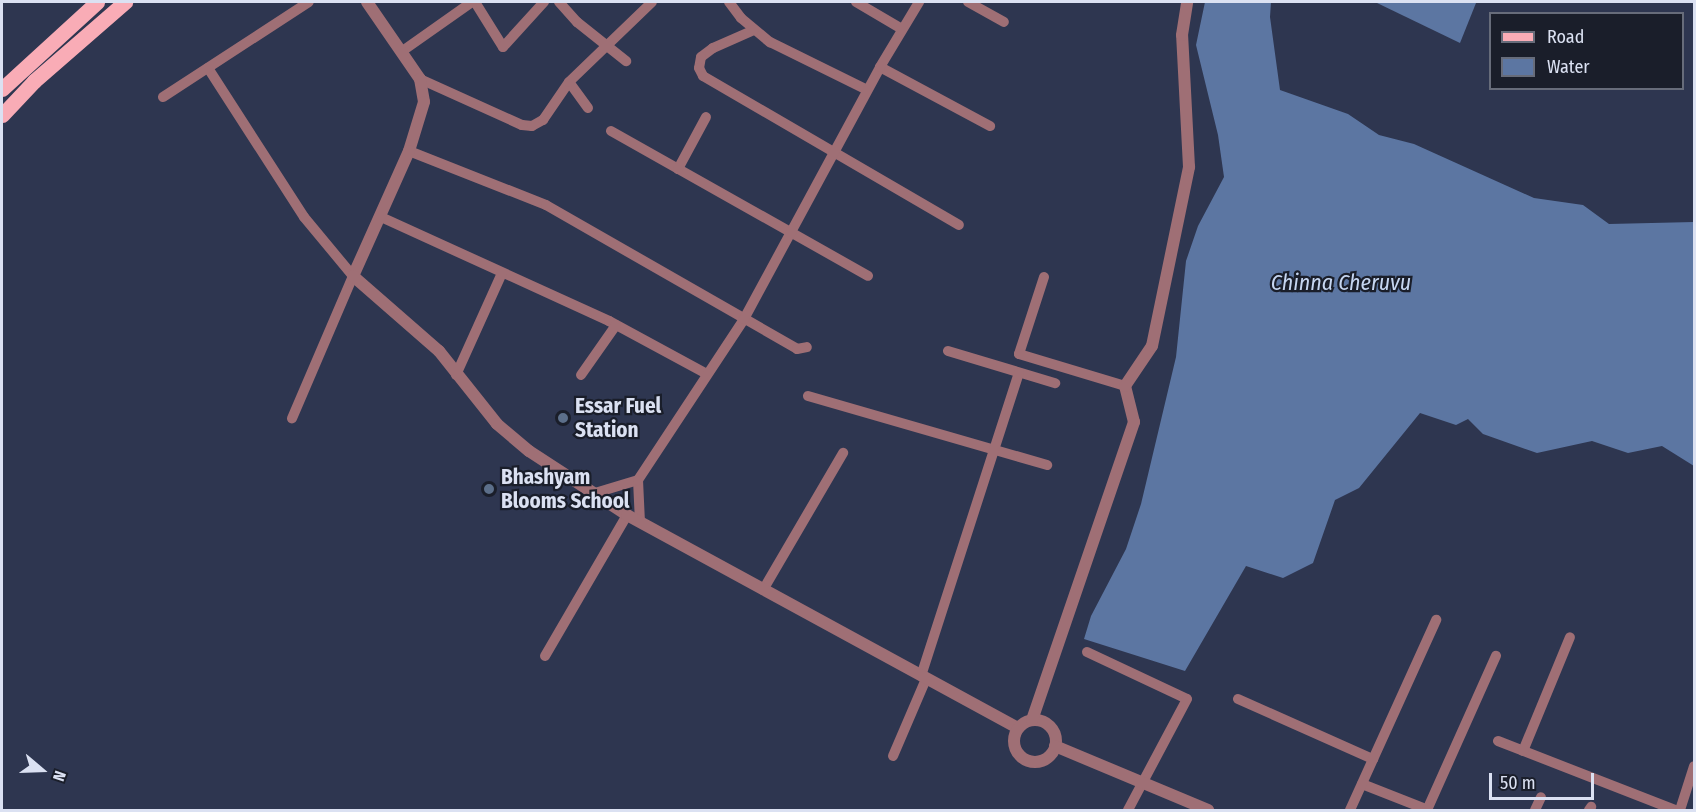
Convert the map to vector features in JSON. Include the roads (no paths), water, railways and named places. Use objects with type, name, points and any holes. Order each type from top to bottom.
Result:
[{"type":"main road","points":[[2,89],[97,2]]},
{"type":"main road","points":[[2,115],[34,81],[125,2]]},
{"type":"street","points":[[163,97],[309,2]]},
{"type":"street","points":[[292,418],[409,151],[423,102],[420,79],[367,2]]},
{"type":"street","points":[[401,52],[473,2],[503,47],[544,2]]},
{"type":"street","points":[[559,2],[577,22],[626,61]]},
{"type":"street","points":[[420,79],[522,125],[532,126],[543,120],[569,82],[652,2]]},
{"type":"street","points":[[729,2],[754,30],[770,42],[867,90]]},
{"type":"street","points":[[856,2],[902,29]]},
{"type":"street","points":[[640,522],[638,480],[744,319],[867,90],[919,2]]},
{"type":"street","points":[[968,2],[1004,22]]},
{"type":"street","points":[[1032,720],[1134,422],[1125,386],[1152,346],[1189,167],[1182,35],[1187,2]]},
{"type":"street","points":[[754,30],[713,48],[701,57],[699,68],[703,76],[959,225]]},
{"type":"street","points":[[880,67],[990,126]]},
{"type":"street","points":[[208,68],[304,218],[353,276],[439,351],[497,424],[529,451],[627,515],[1017,728]]},
{"type":"street","points":[[569,82],[588,108]]},
{"type":"street","points":[[678,169],[706,117]]},
{"type":"street","points":[[611,131],[868,276]]},
{"type":"street","points":[[409,151],[546,205],[797,349],[807,347]]},
{"type":"street","points":[[381,217],[616,325],[708,374]]},
{"type":"street","points":[[456,375],[502,273]]},
{"type":"street","points":[[1044,277],[1019,354],[1125,386]]},
{"type":"street","points":[[581,375],[616,325]]},
{"type":"street","points":[[948,351],[1055,383]]},
{"type":"street","points":[[893,756],[924,677],[1019,373]]},
{"type":"street","points":[[808,396],[1047,465]]},
{"type":"street","points":[[763,590],[843,453]]},
{"type":"street","points":[[595,493],[638,480]]},
{"type":"street","points":[[545,656],[627,515]]},
{"type":"street","points":[[1350,810],[1436,620]]},
{"type":"street","points":[[1523,751],[1570,637]]},
{"type":"street","points":[[1087,652],[1187,699],[1141,781],[1128,810]]},
{"type":"street","points":[[1362,784],[1427,810],[1496,656]]},
{"type":"street","points":[[1238,699],[1373,759]]},
{"type":"street","points":[[1032,720],[1039,720],[1051,727],[1056,739],[1055,746],[1044,760],[1025,760],[1015,750],[1014,735],[1017,728],[1032,720]]},
{"type":"street","points":[[1498,741],[1675,810]]},
{"type":"street","points":[[1055,746],[1208,810]]},
{"type":"street","points":[[1680,810],[1695,766]]},
{"type":"street","points":[[1535,810],[1541,797]]},
{"type":"water","name":"Chinna Cheruvu","points":[[1205,2],[1271,2],[1270,17],[1280,90],[1348,114],[1379,135],[1414,144],[1534,198],[1583,205],[1609,224],[1694,222],[1694,466],[1662,446],[1628,453],[1592,441],[1537,453],[1483,434],[1468,419],[1456,425],[1420,413],[1359,488],[1335,500],[1313,563],[1283,578],[1246,566],[1185,671],[1084,639],[1091,616],[1126,549],[1141,504],[1176,357],[1186,261],[1198,226],[1224,177],[1218,135],[1196,45]]},
{"type":"water","points":[[1375,2],[1474,2],[1476,3],[1460,43]]},
{"type":"place","name":"Essar Fuel Station","points":[[563,418]]},
{"type":"place","name":"Bhashyam Blooms School","points":[[489,489]]}]
